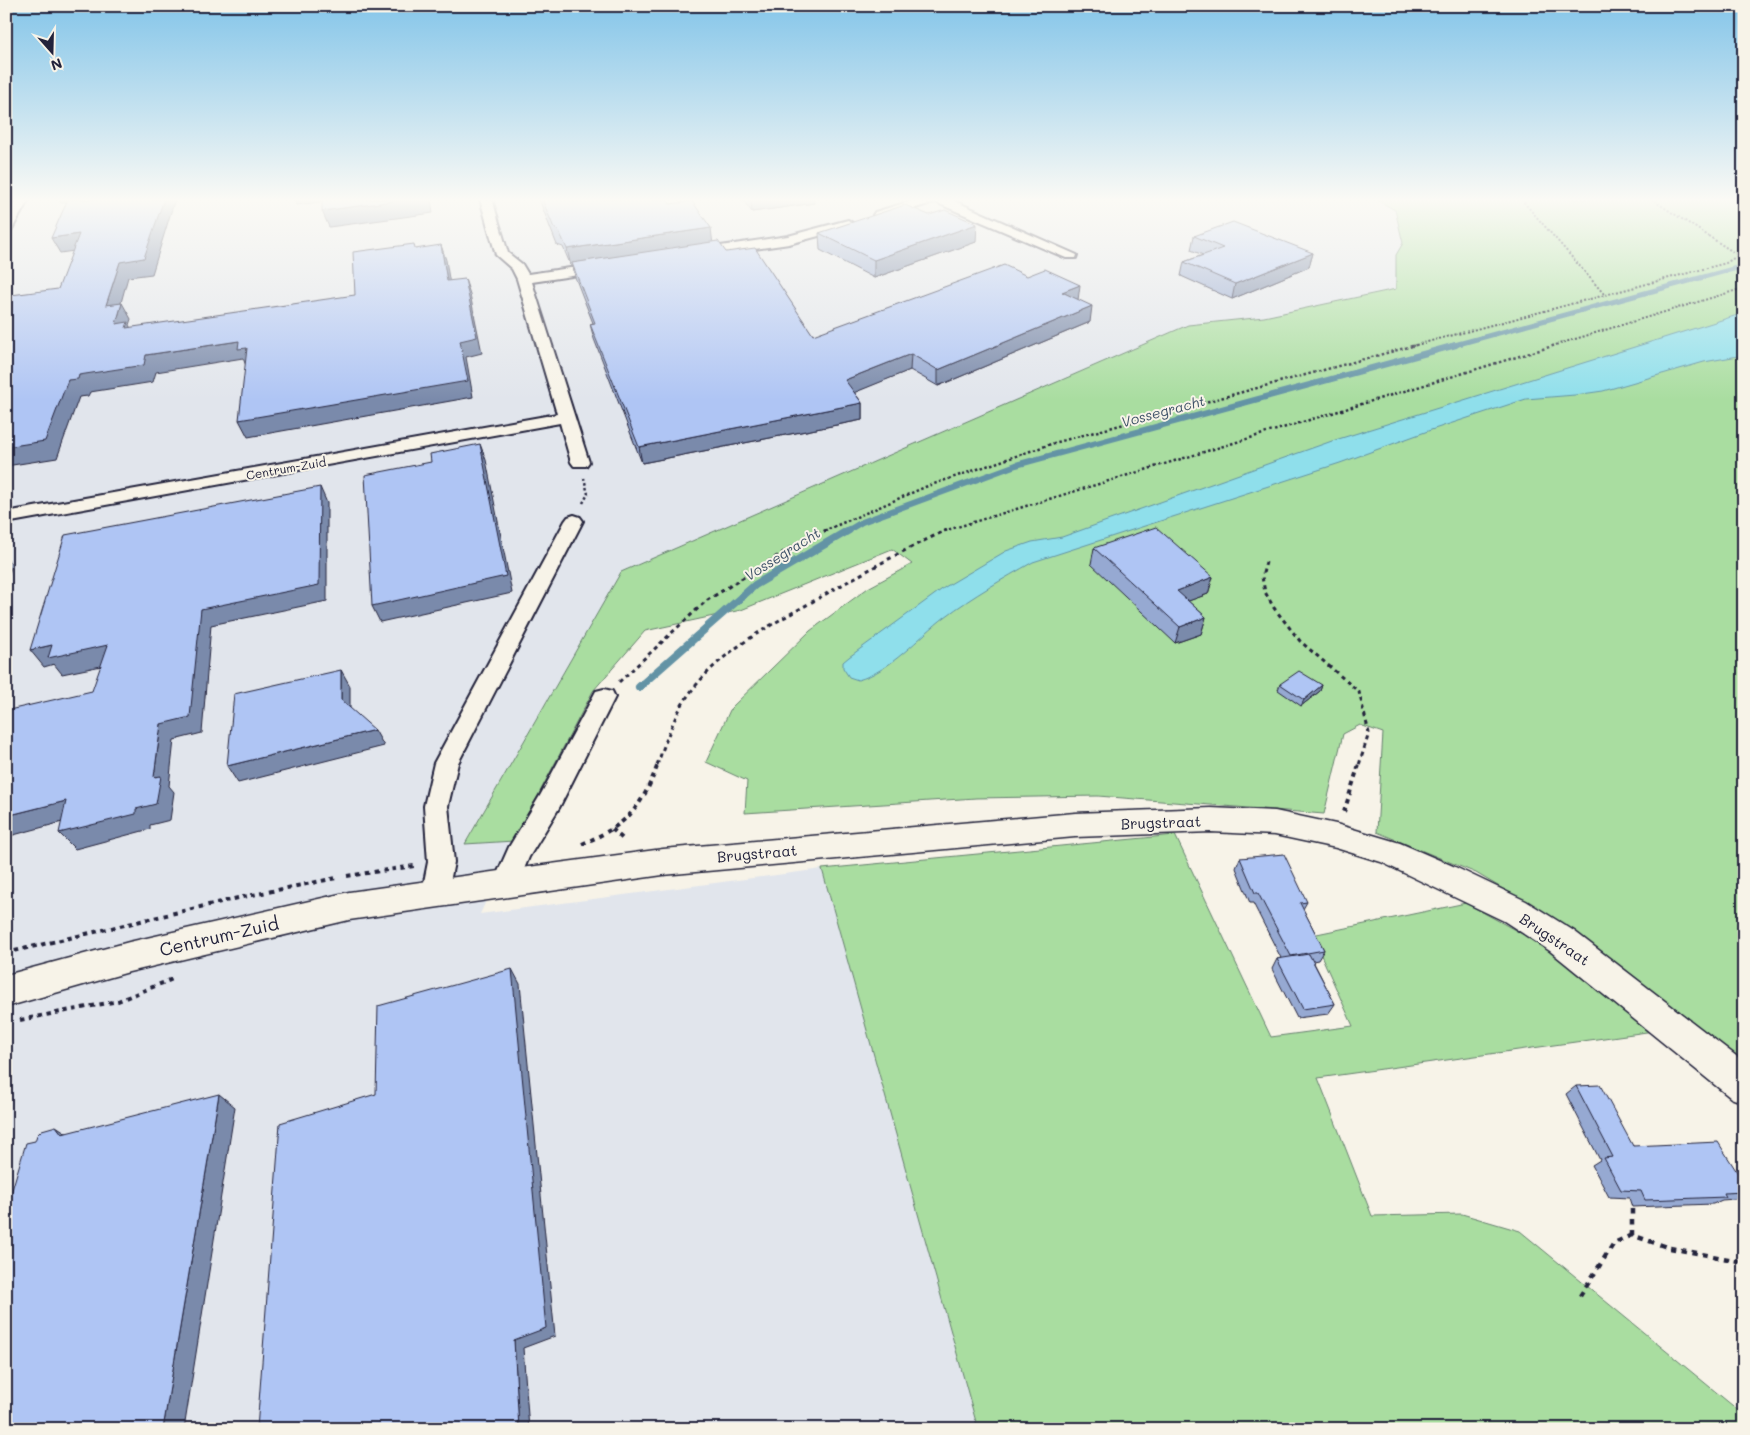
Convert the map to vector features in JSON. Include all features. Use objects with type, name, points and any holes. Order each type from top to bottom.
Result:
[{"type":"street","points":[[516,266],[524,279],[580,462]]},
{"type":"street","points":[[524,279],[615,266]]},
{"type":"street","name":"Centrum-Zuid","points":[[6,518],[566,417]]},
{"type":"street","points":[[435,892],[441,862],[436,806],[446,763],[574,521]]},
{"type":"street","points":[[506,883],[518,854],[550,802],[604,697]]},
{"type":"street","name":"Brugstraat","points":[[506,883],[663,862],[1075,825],[1211,820],[1275,823],[1336,836],[1398,856],[1442,875],[1515,911],[1570,947],[1744,1085]]},
{"type":"street","name":"Centrum-Zuid","points":[[11,1006],[129,957],[349,906],[506,883]]},
{"type":"path","points":[[1579,266],[1604,294]]},
{"type":"path","points":[[604,697],[706,601],[803,540],[925,487],[1054,443],[1714,266]]},
{"type":"path","points":[[612,829],[628,819],[638,807],[648,790],[676,715],[690,692],[707,672],[725,656],[765,628],[893,555],[948,529],[1744,288]]},
{"type":"path","points":[[574,521],[588,494],[580,462]]},
{"type":"path","points":[[1266,562],[1262,575],[1263,584],[1275,608],[1305,647],[1359,692],[1363,703],[1369,732],[1336,836]]},
{"type":"path","points":[[6,953],[137,922]]},
{"type":"path","points":[[11,1006],[118,1001]]},
{"type":"path","points":[[1632,1209],[1632,1235]]},
{"type":"path","points":[[1580,1296],[1614,1243],[1632,1235],[1670,1248],[1744,1262]]},
{"type":"shaded area","points":[[6,266],[1396,266],[1396,289],[1264,317],[1188,325],[621,572],[465,843],[514,841],[480,914],[822,869],[978,1429],[6,1429]]},
{"type":"green space","points":[[1396,266],[1744,266],[1744,1064],[1572,930],[1476,873],[1377,832],[1383,733],[1360,725],[1343,734],[1324,814],[1098,796],[976,798],[745,813],[747,781],[706,762],[731,708],[810,631],[868,588],[912,564],[892,549],[741,610],[645,631],[593,691],[514,841],[465,844],[621,572],[1188,325],[1264,317],[1396,289]]},
{"type":"green space","points":[[1175,835],[1271,1037],[1353,1026],[1312,935],[1466,903],[1535,941],[1606,990],[1654,1031],[1318,1078],[1372,1216],[1462,1214],[1520,1231],[1744,1415],[1744,1429],[978,1429],[822,869]]},
{"type":"water","points":[[1744,313],[1744,355],[1704,362],[1603,391],[1526,399],[1428,431],[1340,463],[1033,562],[956,609],[893,662],[870,676],[858,680],[849,677],[843,668],[843,662],[849,657],[945,587],[1006,551],[1032,542],[1062,537],[1332,441]]},
{"type":"building","points":[[67,266],[119,266],[106,305],[122,303],[116,324],[128,322],[126,328],[355,295],[354,266],[444,266],[447,281],[465,279],[477,337],[460,341],[468,381],[239,420],[247,348],[238,349],[239,341],[146,355],[144,365],[79,375],[78,379],[68,380],[45,441],[6,447],[6,305],[11,295],[58,289]]},
{"type":"building","points":[[573,266],[767,266],[813,335],[1001,266],[1006,266],[1027,276],[1045,269],[1080,285],[1062,292],[1092,306],[938,370],[911,354],[845,380],[862,403],[639,447],[590,324],[595,323]]},
{"type":"building","points":[[1193,266],[1280,266],[1235,284]]},
{"type":"building","points":[[480,444],[506,576],[372,606],[365,475],[431,462],[430,454]]},
{"type":"building","points":[[320,487],[319,585],[201,609],[190,717],[161,724],[154,777],[161,776],[156,804],[136,809],[136,814],[59,833],[66,801],[6,816],[6,719],[9,710],[92,691],[108,645],[48,658],[52,645],[30,650],[65,535]]},
{"type":"building","points":[[1156,527],[1213,577],[1177,591],[1206,617],[1180,627],[1094,548]]},
{"type":"building","points":[[341,670],[341,700],[375,730],[227,766],[234,694]]},
{"type":"building","points":[[1299,671],[1322,685],[1304,700],[1280,684]]},
{"type":"building","points":[[1284,854],[1307,902],[1300,903],[1324,950],[1291,956],[1258,893],[1255,893],[1240,858]]},
{"type":"building","points":[[1309,954],[1335,1004],[1303,1009],[1277,959]]},
{"type":"building","points":[[512,969],[546,1328],[514,1340],[519,1429],[257,1429],[280,1123],[376,1094],[378,1006]]},
{"type":"building","points":[[1600,1085],[1633,1146],[1718,1142],[1744,1183],[1744,1192],[1724,1193],[1726,1197],[1645,1200],[1641,1191],[1621,1190],[1604,1158],[1613,1157],[1576,1086]]},
{"type":"building","points":[[219,1094],[163,1429],[6,1429],[6,1210],[26,1143],[35,1141],[37,1135],[42,1130],[56,1126],[62,1134]]},
{"type":"waterway","name":"Vossegracht","points":[[1451,346],[1744,266]]},
{"type":"waterway","name":"Vossegracht","points":[[847,531],[862,522],[1016,465],[1456,345]]},
{"type":"waterway","name":"Vossegracht","points":[[639,687],[755,585],[849,530]]}]
